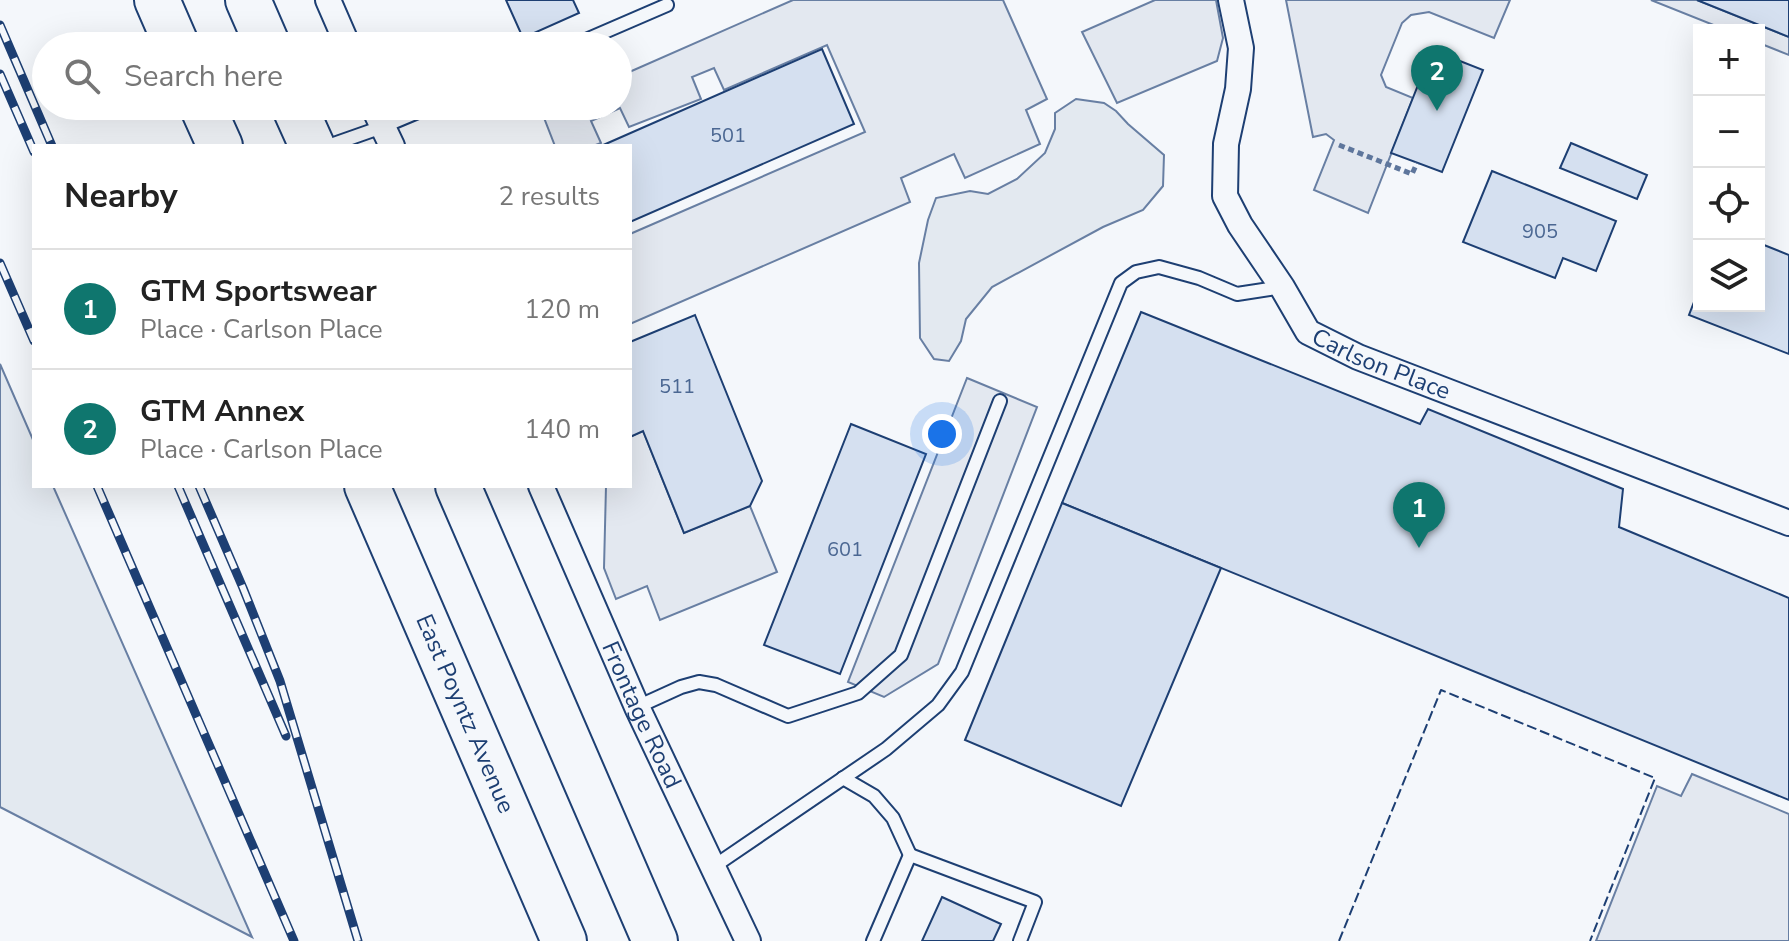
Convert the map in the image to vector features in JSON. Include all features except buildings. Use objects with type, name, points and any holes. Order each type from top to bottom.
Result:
[{"type":"highway","points":[[157,0],[171,32]]},
{"type":"highway","points":[[248,0],[262,32]]},
{"type":"highway","points":[[208,120],[219,144]]},
{"type":"highway","points":[[300,120],[311,144]]},
{"type":"highway","name":"East Poyntz Avenue","points":[[368,488],[564,941]]},
{"type":"highway","points":[[459,488],[655,941]]},
{"type":"street","points":[[328,0],[342,32]]},
{"type":"street","name":"Carlson Place","points":[[1231,0],[1241,48],[1238,89],[1226,144],[1225,196],[1308,332],[1358,357],[1789,523]]},
{"type":"street","name":"Frontage Road","points":[[542,488],[637,707],[748,941]]},
{"type":"lane","points":[[604,32],[667,5]]},
{"type":"lane","points":[[333,144],[382,126]]},
{"type":"lane","points":[[713,867],[886,749],[938,705],[962,672],[1121,283],[1136,272],[1159,267],[1199,278],[1237,294],[1282,287]]},
{"type":"lane","points":[[637,707],[699,682],[716,685],[788,716],[858,693],[901,655],[1000,401]]},
{"type":"lane","points":[[843,778],[874,796],[893,818],[910,855],[1035,902],[1020,941]]},
{"type":"lane","points":[[873,941],[910,855]]},
{"type":"path","points":[[1339,145],[1412,174],[1417,163]]},
{"type":"shaded area","points":[[793,0],[1003,0],[1047,99],[1026,110],[1040,144],[965,178],[954,154],[901,178],[910,202],[632,323],[632,233],[865,132],[827,45],[724,90],[714,68],[692,77],[701,99],[629,127],[626,120],[632,120],[632,71]]},
{"type":"shaded area","points":[[1155,0],[1216,0],[1223,38],[1217,61],[1117,103],[1082,32]]},
{"type":"shaded area","points":[[1286,0],[1510,0],[1494,38],[1429,12],[1411,15],[1402,23],[1381,75],[1386,87],[1413,98],[1368,213],[1314,190],[1334,140],[1326,134],[1313,137]]},
{"type":"shaded area","points":[[1651,0],[1697,0],[1757,24],[1711,24]]},
{"type":"shaded area","points":[[1765,27],[1789,37],[1789,55],[1765,45]]},
{"type":"shaded area","points":[[1076,99],[1104,103],[1164,155],[1163,186],[1143,210],[1103,227],[992,287],[966,319],[961,341],[949,361],[934,359],[920,338],[919,263],[936,198],[970,191],[988,194],[1017,179],[1045,153],[1055,129],[1055,113]]},
{"type":"shaded area","points":[[545,120],[593,120],[591,121],[601,143],[598,144],[554,144]]},
{"type":"shaded area","points":[[0,364],[32,437],[32,488],[54,488],[252,937],[0,807]]},
{"type":"shaded area","points":[[967,378],[1037,407],[938,664],[884,697],[848,682]]},
{"type":"shaded area","points":[[643,431],[684,533],[750,506],[777,572],[660,620],[647,586],[616,599],[604,568],[606,488],[632,488],[632,436]]},
{"type":"shaded area","points":[[1692,774],[1789,814],[1789,941],[1596,941],[1657,786],[1681,796]]},
{"type":"railway","points":[[0,25],[32,99]]},
{"type":"railway","points":[[0,74],[32,147]]},
{"type":"railway","points":[[41,120],[51,144]]},
{"type":"railway","points":[[0,263],[32,336]]},
{"type":"railway","points":[[98,488],[294,941]]},
{"type":"railway","points":[[179,488],[286,736]]},
{"type":"railway","points":[[200,488],[280,681],[358,941]]},
{"type":"fence","points":[[1339,941],[1441,690],[1655,778],[1590,941]]},
{"type":"place","name":"GTM Annex","points":[[1437,111]]},
{"type":"place","name":"GTM Sportswear","points":[[1419,548]]}]
